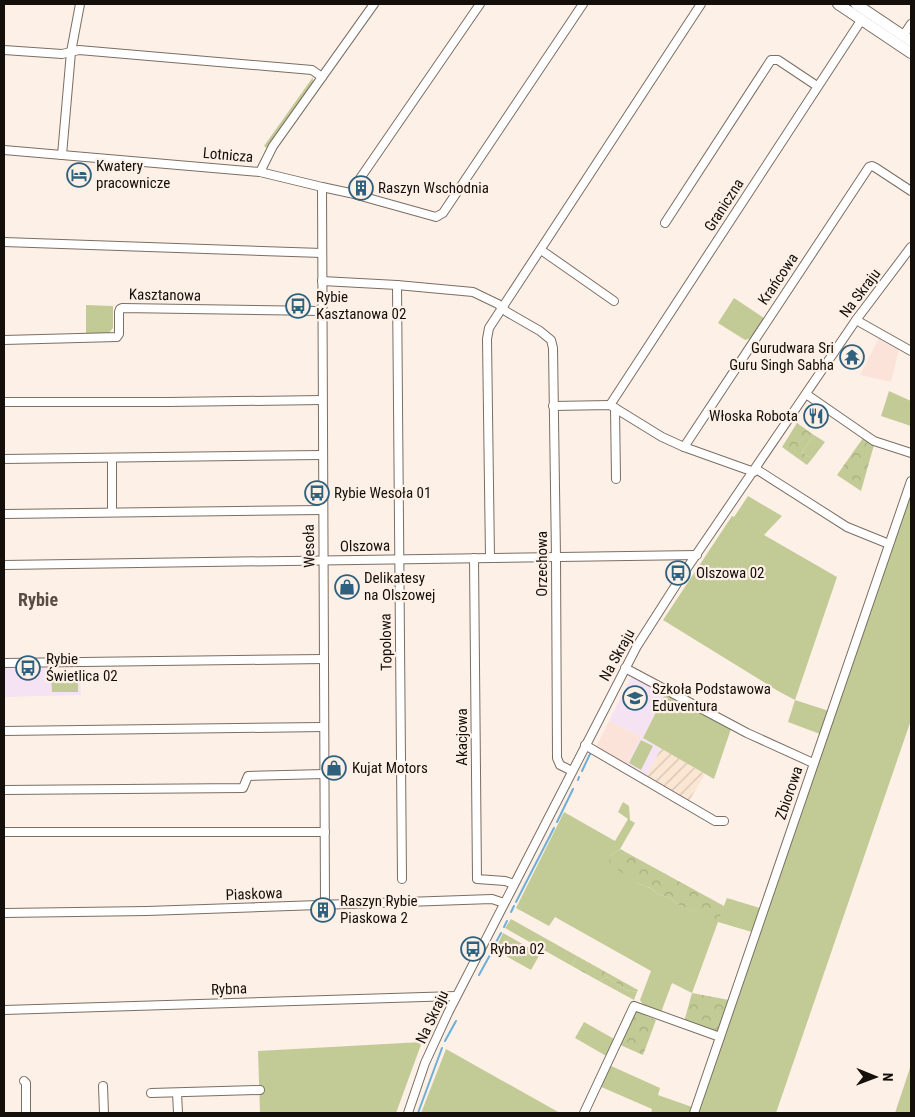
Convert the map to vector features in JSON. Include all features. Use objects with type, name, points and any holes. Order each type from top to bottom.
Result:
[{"type":"main road","points":[[838,4],[911,53]]},
{"type":"main road","points":[[856,4],[907,38]]},
{"type":"street","points":[[62,155],[71,52],[80,4]]},
{"type":"street","points":[[260,172],[273,146],[374,4]]},
{"type":"street","points":[[350,193],[480,4]]},
{"type":"street","name":"Lotnicza","points":[[4,150],[260,172],[350,193],[436,217],[443,213],[583,4]]},
{"type":"street","points":[[490,558],[487,339],[489,328],[701,4]]},
{"type":"street","name":"Graniczna","points":[[613,407],[817,86],[862,19]]},
{"type":"street","points":[[907,38],[911,24]]},
{"type":"street","points":[[4,50],[62,54],[80,50],[312,70],[322,76]]},
{"type":"street","points":[[664,223],[771,60],[778,60],[817,86]]},
{"type":"street","name":"Krańcowa","points":[[684,448],[869,167],[876,168],[911,190]]},
{"type":"street","name":"Wesoła","points":[[322,188],[325,905]]},
{"type":"street","points":[[4,242],[322,253]]},
{"type":"street","name":"Na Skraju","points":[[408,1113],[425,1064],[456,996],[643,636],[856,320],[911,247]]},
{"type":"street","points":[[541,250],[614,301]]},
{"type":"street","points":[[322,281],[473,292],[499,304],[502,308]]},
{"type":"street","name":"Topolowa","points":[[397,285],[402,879]]},
{"type":"street","name":"Kasztanowa","points":[[4,340],[117,337],[119,334],[119,312],[122,308],[322,311]]},
{"type":"street","name":"Orzechowa","points":[[502,308],[547,335],[551,340],[553,348],[557,758],[560,765],[572,771]]},
{"type":"street","points":[[856,320],[911,351]]},
{"type":"street","points":[[806,394],[874,441],[911,453]]},
{"type":"street","points":[[4,402],[322,400]]},
{"type":"street","points":[[553,406],[613,407],[684,448],[755,470],[847,527],[890,544]]},
{"type":"street","points":[[613,407],[616,479]]},
{"type":"street","points":[[4,459],[322,455]]},
{"type":"street","points":[[112,458],[112,512]]},
{"type":"street","name":"Zbiorowa","points":[[694,1113],[911,481]]},
{"type":"street","points":[[4,514],[322,510]]},
{"type":"street","name":"Olszowa","points":[[4,565],[697,555]]},
{"type":"street","name":"Akacjowa","points":[[474,558],[477,878],[505,881],[514,884]]},
{"type":"street","points":[[4,663],[324,659]]},
{"type":"street","points":[[625,668],[747,733],[814,763]]},
{"type":"street","points":[[4,731],[324,727]]},
{"type":"street","points":[[585,745],[715,821],[724,822]]},
{"type":"street","points":[[4,790],[243,788],[248,776],[325,774]]},
{"type":"street","points":[[4,832],[325,832]]},
{"type":"street","name":"Piaskowa","points":[[4,913],[147,911],[492,899],[504,903]]},
{"type":"street","name":"Rybna","points":[[4,1010],[456,996]]},
{"type":"street","points":[[584,1113],[634,1006],[720,1037]]},
{"type":"street","points":[[24,1081],[26,1083],[26,1113]]},
{"type":"street","points":[[103,1086],[104,1113]]},
{"type":"street","points":[[151,1093],[260,1090]]},
{"type":"street","points":[[177,1092],[178,1113]]},
{"type":"shaded area","points":[[879,338],[899,349],[891,382],[860,375]]},
{"type":"shaded area","points":[[4,668],[47,668],[47,673],[80,673],[81,695],[4,697]]},
{"type":"shaded area","points":[[631,677],[665,694],[643,738],[661,748],[646,776],[627,765],[641,736],[609,721]]},
{"type":"shaded area","points":[[609,721],[641,736],[627,765],[596,747]]},
{"type":"shaded area","points":[[661,748],[705,774],[689,801],[646,776]]},
{"type":"green space","points":[[313,77],[313,83],[268,149],[264,146]]},
{"type":"green space","points":[[734,298],[764,318],[751,338],[745,340],[718,323]]},
{"type":"green space","points":[[86,305],[113,306],[113,328],[109,333],[86,333]]},
{"type":"green space","points":[[889,391],[911,401],[911,426],[881,416]]},
{"type":"green space","points":[[797,423],[814,435],[802,452],[812,459],[807,465],[782,447]]},
{"type":"green space","points":[[814,435],[825,442],[812,459],[802,452]]},
{"type":"green space","points":[[863,438],[874,445],[861,491],[837,475]]},
{"type":"green space","points":[[911,490],[911,720],[776,1113],[696,1113]]},
{"type":"green space","points":[[748,496],[782,516],[764,535],[837,577],[795,700],[663,620],[732,516],[734,517]]},
{"type":"green space","points":[[51,677],[78,677],[78,692],[52,692]]},
{"type":"green space","points":[[665,694],[731,729],[714,779],[643,738]]},
{"type":"green space","points":[[795,700],[829,711],[820,734],[788,722]]},
{"type":"green space","points":[[641,740],[653,746],[641,770],[629,763]]},
{"type":"green space","points":[[623,802],[629,806],[630,820],[635,823],[620,849],[610,856],[637,883],[670,898],[679,905],[718,921],[727,898],[760,908],[752,932],[718,922],[692,993],[672,983],[660,1015],[644,1006],[640,1000],[651,971],[555,917],[549,926],[516,908],[564,812],[615,841],[628,819],[618,812]]},
{"type":"green space","points":[[620,849],[724,906],[718,922],[679,905],[670,898],[637,883],[609,864],[610,856]]},
{"type":"green space","points":[[511,919],[577,956],[572,966],[505,928]]},
{"type":"green space","points":[[503,933],[540,954],[531,970],[495,950]]},
{"type":"green space","points":[[577,956],[638,990],[637,992],[626,990],[607,977],[599,981],[572,966]]},
{"type":"green space","points":[[607,977],[626,990],[637,992],[634,1000],[599,981]]},
{"type":"green space","points":[[692,993],[729,1000],[718,1033],[684,1022]]},
{"type":"green space","points":[[634,1010],[656,1020],[643,1055],[618,1044]]},
{"type":"green space","points":[[584,1022],[616,1040],[608,1057],[575,1038]]},
{"type":"green space","points":[[422,1042],[396,1113],[260,1113],[258,1051]]},
{"type":"green space","points":[[446,1049],[560,1113],[421,1113]]},
{"type":"green space","points":[[609,1065],[660,1088],[658,1095],[692,1107],[690,1113],[651,1113],[652,1109],[599,1086]]},
{"type":"green space","points":[[911,1065],[911,1113],[895,1113]]},
{"type":"waterway","points":[[582,771],[590,754]]},
{"type":"waterway","points":[[557,822],[573,789]]},
{"type":"waterway","points":[[516,902],[554,828]]},
{"type":"waterway","points":[[511,912],[514,906]]},
{"type":"waterway","points":[[504,927],[507,921]]},
{"type":"waterway","points":[[494,946],[501,933]]},
{"type":"waterway","points":[[479,975],[490,955]]},
{"type":"waterway","points":[[445,1041],[456,1021]]},
{"type":"waterway","points":[[418,1113],[442,1048]]},
{"type":"place","name":"Kwatery pracownicze","points":[[79,175]]},
{"type":"place","name":"Raszyn Wschodnia","points":[[361,188]]},
{"type":"place","name":"Rybie Kasztanowa 02","points":[[298,306]]},
{"type":"place","name":"Gurudwara Sri Guru Singh Sabha","points":[[852,357]]},
{"type":"place","name":"Włoska Robota","points":[[816,416]]},
{"type":"place","name":"Rybie Wesoła 01","points":[[317,493]]},
{"type":"place","name":"Olszowa 02","points":[[678,573]]},
{"type":"place","name":"Delikatesy na Olszowej","points":[[347,587]]},
{"type":"place","name":"Rybie Świetlica 02","points":[[28,668]]},
{"type":"place","name":"Szkoła Podstawowa Eduventura","points":[[635,698]]},
{"type":"place","name":"Kujat Motors","points":[[334,768]]},
{"type":"place","name":"Raszyn Rybie Piaskowa 2","points":[[323,910]]},
{"type":"place","name":"Rybna 02","points":[[473,949]]},
{"type":"district","name":"Rybie","points":[[38,599]]}]
